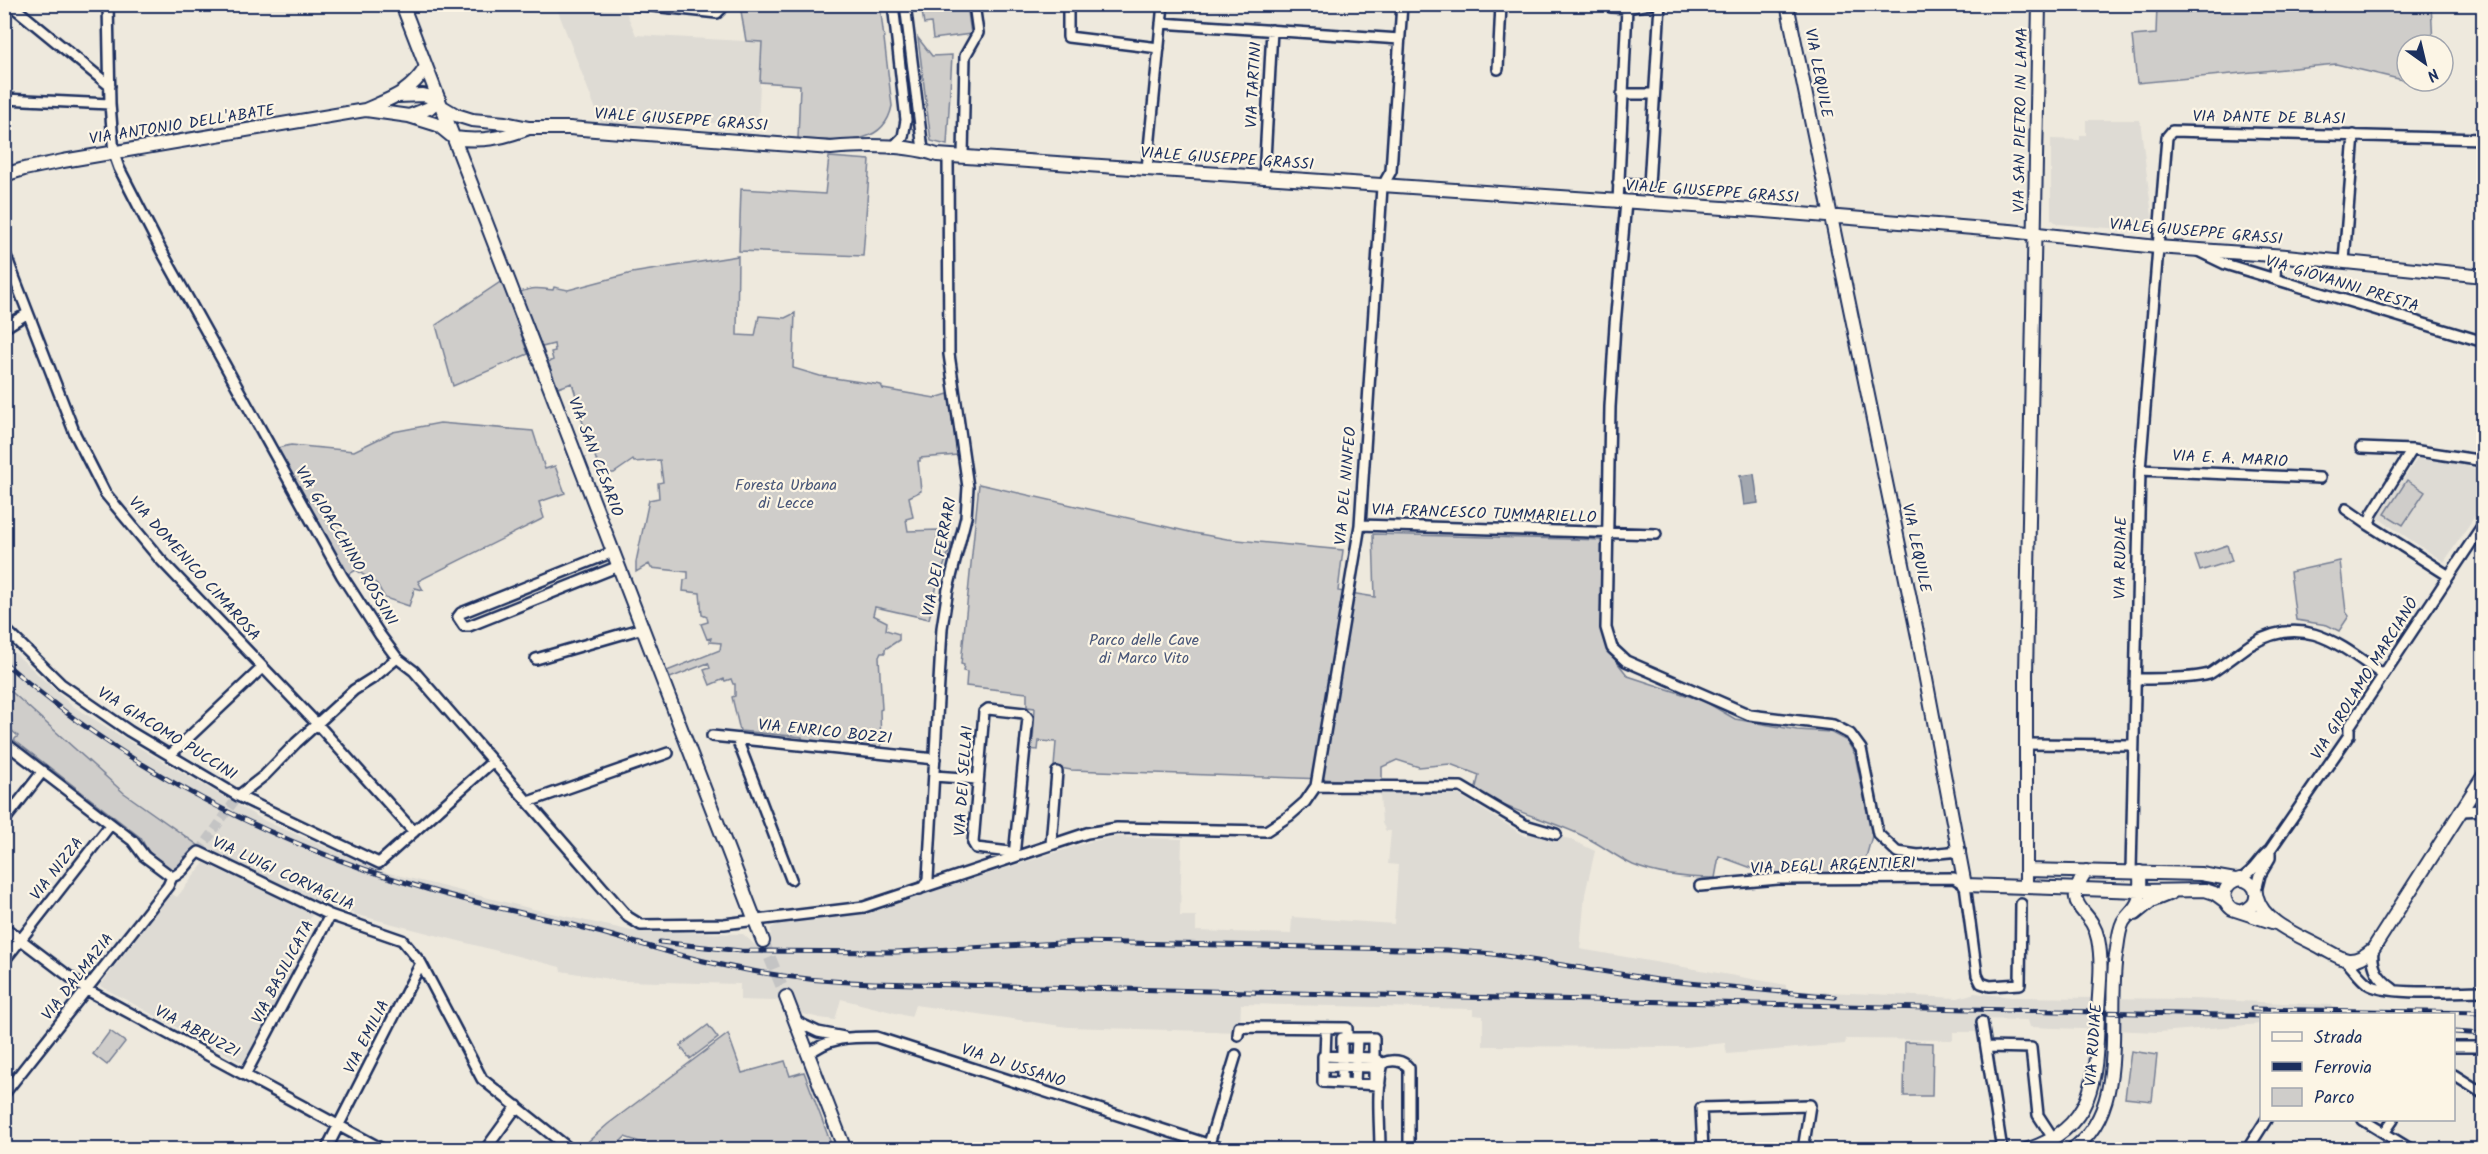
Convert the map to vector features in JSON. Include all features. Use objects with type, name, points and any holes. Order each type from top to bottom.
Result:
[{"type":"main road","name":"VIA SAN CESARIO","points":[[402,4],[763,941]]},
{"type":"main road","name":"VIA LEQUILE","points":[[1787,4],[1918,637],[1965,885]]},
{"type":"main road","name":"VIA SAN PIETRO IN LAMA","points":[[2026,887],[2026,744],[2039,4]]},
{"type":"main road","name":"VIA ANTONIO DELL'ABATE","points":[[4,175],[24,169],[365,110],[396,96],[416,83],[426,67]]},
{"type":"main road","name":"VIA ANTONIO DELL'ABATE","points":[[396,96],[423,95],[440,103]]},
{"type":"main road","name":"VIALE GIUSEPPE GRASSI","points":[[440,103],[472,120],[529,128],[602,130],[928,158],[942,155]]},
{"type":"main road","points":[[409,116],[440,103]]},
{"type":"main road","name":"VIA ANTONIO DELL'ABATE","points":[[365,110],[409,116],[438,125],[454,138]]},
{"type":"main road","points":[[454,138],[460,128],[472,120]]},
{"type":"main road","name":"VIALE GIUSEPPE GRASSI","points":[[454,138],[486,141],[503,138],[529,128]]},
{"type":"main road","name":"VIALE GIUSEPPE GRASSI","points":[[831,148],[852,146],[923,150],[942,155],[1830,217],[2010,231],[2157,247],[2344,261],[2484,276]]},
{"type":"main road","points":[[1965,885],[2140,891],[2205,890],[2214,893],[2232,909],[2280,924],[2351,960],[2373,949],[2484,775]]},
{"type":"main road","points":[[2025,870],[2135,871],[2205,874],[2238,879],[2251,882],[2262,909],[2280,924]]},
{"type":"main road","points":[[2076,889],[2086,871]]},
{"type":"main road","points":[[2135,871],[2140,891]]},
{"type":"main road","points":[[2225,901],[2225,888],[2238,879]]},
{"type":"main road","name":"VIA RUDIAE","points":[[2026,1149],[2053,1138],[2068,1126],[2084,1108],[2091,1090],[2096,1058],[2100,953],[2095,929],[2077,905],[2076,889]]},
{"type":"main road","points":[[2121,932],[2132,917],[2151,901],[2182,890]]},
{"type":"main road","name":"VIA RUDIAE","points":[[2071,1149],[2094,1128],[2107,1094],[2111,1061],[2116,952],[2123,923],[2137,904],[2140,891]]},
{"type":"main road","points":[[2242,911],[2252,906],[2257,894]]},
{"type":"main road","points":[[786,997],[845,1149]]},
{"type":"main road","points":[[2084,1149],[2094,1128]]},
{"type":"street","points":[[10,4],[110,86]]},
{"type":"street","name":"VIA GIOACCHINO ROSSINI","points":[[108,4],[110,104],[114,154],[129,191],[342,576],[380,635],[398,657],[414,671],[628,917],[641,925],[724,924],[864,907],[1051,844],[1087,833],[1117,828],[1266,831],[1305,802],[1316,786]]},
{"type":"street","points":[[634,4],[717,13],[726,4]]},
{"type":"street","points":[[892,148],[903,137],[906,120],[893,4]]},
{"type":"street","points":[[905,4],[923,150]]},
{"type":"street","points":[[963,156],[965,56],[978,33],[974,4]]},
{"type":"street","points":[[1068,4],[1068,37],[1159,48]]},
{"type":"street","points":[[1147,170],[1163,4]]},
{"type":"street","name":"VIA DEL NINFEO","points":[[1316,786],[1360,525],[1382,186],[1390,171],[1402,4]]},
{"type":"street","points":[[1498,69],[1501,4]]},
{"type":"street","points":[[1610,4],[1611,7],[1627,8],[1649,4]]},
{"type":"street","points":[[1618,183],[1649,185],[1660,4]]},
{"type":"street","points":[[1608,533],[1614,337],[1622,202],[1618,183],[1627,8]]},
{"type":"street","points":[[1161,23],[1400,39]]},
{"type":"street","name":"VIA TARTINI","points":[[1264,178],[1272,30]]},
{"type":"street","points":[[1622,94],[1654,94]]},
{"type":"street","points":[[4,99],[110,104]]},
{"type":"street","name":"VIA DANTE DE BLASI","points":[[2157,247],[2167,137],[2172,131],[2484,139]]},
{"type":"street","points":[[2344,261],[2354,135]]},
{"type":"street","name":"VIA DEI FERRARI","points":[[919,890],[927,879],[942,628],[948,589],[966,517],[968,487],[949,354],[942,155]]},
{"type":"street","name":"VIA RUDIAE","points":[[2135,871],[2133,745],[2140,470],[2157,247]]},
{"type":"street","name":"VIA GIOVANNI PRESTA","points":[[2194,249],[2225,264],[2484,342]]},
{"type":"street","name":"VIA DOMENICO CIMAROSA","points":[[4,251],[75,434],[105,493],[159,558],[318,725],[414,832]]},
{"type":"street","points":[[2274,279],[2276,255]]},
{"type":"street","points":[[4,328],[28,313]]},
{"type":"street","points":[[2361,447],[2412,450],[2484,461]]},
{"type":"street","points":[[2369,525],[2372,514],[2412,450]]},
{"type":"street","name":"VIA E. A. MARIO","points":[[2140,470],[2320,478]]},
{"type":"street","points":[[2346,509],[2449,576]]},
{"type":"street","name":"VIA GIROLAMO MARCIANÒ","points":[[2238,879],[2252,873],[2263,855],[2270,850],[2349,735],[2349,727],[2484,523]]},
{"type":"street","name":"VIA FRANCESCO TUMMARIELLO","points":[[1360,525],[1656,534]]},
{"type":"street","name":"VIA FRANCESCO TUMMARIELLO","points":[[1608,533],[1606,628],[1612,648],[1626,662],[1750,715],[1833,725],[1850,734],[1861,749],[1878,834],[1897,852],[1918,855],[1960,851]]},
{"type":"street","points":[[614,552],[461,613],[458,617],[459,622],[464,626],[469,626],[619,566]]},
{"type":"street","name":"VIA GIACOMO PUCCINI","points":[[4,628],[61,684],[129,730],[238,796],[265,775],[354,690],[374,678],[398,657]]},
{"type":"street","points":[[536,659],[643,628]]},
{"type":"street","points":[[2135,679],[2210,674],[2231,656],[2257,641],[2286,632],[2305,631],[2326,637],[2383,675]]},
{"type":"street","points":[[170,755],[263,667]]},
{"type":"street","name":"VIA DEI SELLAI","points":[[988,709],[1024,713],[1028,718],[1014,856],[1010,852],[976,848],[973,843],[984,712],[988,709]]},
{"type":"street","name":"VIA ENRICO BOZZI","points":[[712,736],[935,759]]},
{"type":"street","points":[[737,739],[791,879]]},
{"type":"street","points":[[4,742],[133,841],[144,856],[172,877]]},
{"type":"street","points":[[2026,744],[2133,745]]},
{"type":"street","points":[[528,802],[668,753]]},
{"type":"street","points":[[238,796],[379,863],[492,762]]},
{"type":"street","points":[[4,821],[43,771]]},
{"type":"street","points":[[1051,844],[1057,772]]},
{"type":"street","points":[[934,776],[977,779]]},
{"type":"street","points":[[1316,786],[1461,787],[1525,825],[1556,834]]},
{"type":"street","points":[[2462,810],[2484,810]]},
{"type":"street","name":"VIA NIZZA","points":[[4,961],[111,824]]},
{"type":"street","name":"VIA GIROLAMO MARCIANÒ","points":[[2257,894],[2260,875],[2270,858],[2270,850]]},
{"type":"street","name":"VIA LUIGI CORVAGLIA","points":[[172,877],[178,875],[190,859],[199,852],[330,915],[402,940],[421,963],[482,1079],[571,1149]]},
{"type":"street","name":"VIA DALMAZIA","points":[[4,1094],[168,886],[172,877]]},
{"type":"street","name":"VIA DEGLI ARGENTIERI","points":[[1700,886],[1778,879],[1884,878],[1954,878],[1965,885]]},
{"type":"street","name":"VIA LEQUILE","points":[[1965,885],[1977,975],[1981,983],[1990,986],[2020,984],[2021,904]]},
{"type":"street","name":"VIA BASILICATA","points":[[245,1075],[330,915]]},
{"type":"street","name":"VIA ABRUZZI","points":[[4,927],[87,990],[384,1149]]},
{"type":"street","points":[[2373,949],[2374,969]]},
{"type":"street","points":[[2351,960],[2374,969],[2395,990]]},
{"type":"street","points":[[2351,960],[2369,985],[2395,990],[2484,991]]},
{"type":"street","name":"VIA EMILIA","points":[[326,1149],[421,963]]},
{"type":"street","points":[[795,1022],[818,1032],[844,1037]]},
{"type":"street","points":[[1982,1022],[2002,1149]]},
{"type":"street","points":[[1238,1035],[1239,1027],[1347,1028],[1356,1062],[1355,1084]]},
{"type":"street","points":[[1326,1028],[1323,1082],[1378,1087]]},
{"type":"street","name":"VIA DI USSANO","points":[[809,1054],[821,1044],[844,1037],[876,1038],[1226,1149]]},
{"type":"street","points":[[1326,1038],[1374,1038],[1380,1149]]},
{"type":"street","points":[[1342,1083],[1342,1062],[1349,1038]]},
{"type":"street","points":[[1986,1047],[2031,1048],[2038,1115],[2053,1138]]},
{"type":"street","points":[[2455,1047],[2484,1047]]},
{"type":"street","points":[[1209,1144],[1236,1055]]},
{"type":"street","points":[[1324,1061],[1377,1063],[1399,1061],[1406,1063],[1409,1068],[1409,1149]]},
{"type":"street","points":[[2455,1076],[2484,1094]]},
{"type":"street","points":[[1703,1149],[1701,1108],[1809,1105],[1803,1149]]},
{"type":"street","points":[[485,1149],[517,1106]]},
{"type":"street","points":[[2251,1148],[2265,1121]]},
{"type":"street","points":[[2365,1121],[2412,1149]]},
{"type":"street","points":[[2384,1133],[2392,1121]]},
{"type":"shaded area","points":[[556,6],[626,12],[636,35],[762,42],[758,126],[670,120],[673,128],[601,123]]},
{"type":"shaded area","points":[[2086,120],[2140,120],[2153,224],[2147,231],[2058,224],[2051,219],[2051,139],[2080,140],[2080,135],[2086,135]]},
{"type":"shaded area","points":[[2417,459],[2449,462],[2483,470],[2483,504],[2444,562],[2378,518]]},
{"type":"shaded area","points":[[1754,474],[1758,503],[1744,505],[1740,476]]},
{"type":"shaded area","points":[[4,643],[71,705],[265,821],[381,871],[632,931],[743,934],[755,945],[770,939],[771,928],[778,924],[874,910],[1092,841],[1116,837],[1182,839],[1180,916],[1196,916],[1196,931],[1291,934],[1292,917],[1394,924],[1398,865],[1388,864],[1391,831],[1386,831],[1382,823],[1380,794],[1454,792],[1527,837],[1531,831],[1570,839],[1595,851],[1585,894],[1580,949],[1781,984],[1786,985],[1786,990],[1958,998],[1975,993],[2012,997],[2192,999],[2332,1005],[2331,1013],[2260,1013],[2260,1024],[2159,1032],[2030,1027],[2028,1020],[1976,1019],[1977,1032],[1953,1032],[1953,1040],[1846,1039],[1845,1044],[1727,1054],[1725,1043],[1686,1047],[1483,1046],[1483,1016],[1473,1015],[1473,1009],[1241,1004],[1240,1032],[1068,1027],[915,1005],[911,1017],[841,999],[835,1020],[820,1018],[799,1013],[792,995],[775,1001],[740,1000],[740,984],[622,981],[561,971],[560,967],[354,914],[313,900],[266,880],[199,846],[164,823],[124,793],[5,685]]},
{"type":"shaded area","points":[[204,863],[313,913],[286,964],[297,971],[245,1064],[100,986],[170,893],[177,897]]},
{"type":"green space","points":[[2431,4],[2432,33],[2395,33],[2395,78],[2336,64],[2137,83],[2132,36],[2156,34],[2157,5]]},
{"type":"green space","points":[[740,5],[880,5],[892,106],[887,120],[878,130],[868,136],[855,139],[798,139],[800,85],[760,82],[762,42],[746,41]]},
{"type":"green space","points":[[921,5],[967,5],[971,34],[933,39],[931,23],[924,24]]},
{"type":"green space","points":[[918,38],[932,56],[952,55],[947,145],[931,141]]},
{"type":"green space","points":[[829,157],[870,160],[863,256],[739,251],[741,189],[825,194]]},
{"type":"green space","name":"Foresta Urbana di Lecce","points":[[738,256],[737,335],[755,336],[759,316],[785,318],[795,313],[793,368],[820,376],[881,385],[883,389],[935,398],[948,394],[958,455],[920,458],[918,461],[921,491],[909,497],[913,517],[906,519],[908,531],[938,530],[937,540],[952,543],[937,585],[929,619],[875,607],[873,615],[887,622],[886,630],[899,634],[899,640],[885,649],[885,653],[881,653],[879,657],[882,709],[880,710],[881,747],[802,740],[802,737],[740,731],[732,697],[735,696],[735,684],[731,679],[725,681],[724,679],[710,685],[704,670],[710,668],[708,663],[670,678],[667,671],[720,650],[721,643],[710,642],[711,638],[707,639],[701,624],[708,622],[707,617],[702,615],[700,593],[683,591],[684,580],[688,579],[688,572],[651,568],[649,564],[636,572],[649,500],[659,498],[658,483],[663,482],[660,460],[634,462],[633,460],[614,473],[601,473],[578,409],[581,407],[579,401],[575,402],[573,398],[576,396],[572,383],[558,388],[548,362],[553,360],[551,352],[555,351],[554,344],[542,347],[520,292],[536,288],[553,290],[554,287],[568,290],[632,273]]},
{"type":"green space","points":[[502,281],[528,354],[453,386],[436,325]]},
{"type":"green space","points":[[440,423],[533,431],[545,469],[555,466],[565,493],[539,502],[544,518],[418,581],[423,590],[415,588],[409,606],[385,598],[377,584],[356,570],[346,576],[277,448],[291,445],[354,451],[393,432]]},
{"type":"green space","points":[[2407,480],[2425,492],[2403,525],[2385,514]]},
{"type":"green space","name":"Parco delle Cave di Marco Vito","points":[[979,484],[1227,539],[1343,550],[1338,591],[1375,597],[1373,534],[1604,540],[1602,627],[1608,651],[1628,676],[1704,701],[1735,719],[1797,730],[1830,732],[1847,741],[1855,755],[1872,836],[1861,875],[1768,874],[1719,856],[1715,878],[1684,877],[1653,872],[1633,865],[1571,831],[1488,798],[1475,791],[1479,775],[1450,764],[1419,767],[1397,760],[1382,767],[1382,783],[1071,770],[1054,767],[1056,742],[1039,741],[1038,750],[1028,749],[1029,740],[1033,740],[1035,708],[1027,707],[1027,693],[966,686],[967,672],[963,671],[964,665],[961,664]]},
{"type":"green space","points":[[2227,545],[2232,561],[2200,571],[2195,556]]},
{"type":"green space","points":[[2340,561],[2346,612],[2349,616],[2339,631],[2327,625],[2296,620],[2290,572]]},
{"type":"green space","points":[[4,685],[124,793],[199,846],[194,852],[184,857],[183,864],[178,870],[166,868],[151,854],[141,838],[14,740],[18,736],[5,725]]},
{"type":"green space","points":[[708,1025],[718,1038],[690,1059],[680,1046]]},
{"type":"green space","points":[[110,1031],[125,1042],[107,1065],[93,1054]]},
{"type":"green space","points":[[728,1034],[742,1073],[785,1061],[790,1076],[804,1072],[833,1149],[653,1149],[649,1145],[625,1137],[613,1149],[582,1147],[608,1124]]},
{"type":"green space","points":[[1905,1042],[1933,1043],[1932,1096],[1904,1096]]},
{"type":"green space","points":[[2131,1051],[2157,1055],[2152,1101],[2125,1098]]},
{"type":"tunnel","points":[[199,852],[238,796]]},
{"type":"tunnel","points":[[763,941],[786,997]]},
{"type":"railway","points":[[4,662],[51,701],[100,737],[151,770],[204,800],[315,851],[372,872],[448,895],[573,925],[703,961],[778,975],[825,981],[873,983],[2260,1016]]},
{"type":"railway","points":[[660,942],[741,951],[896,952],[1080,942],[1447,950],[1493,954],[1658,980],[1835,997]]},
{"type":"railway","points":[[2252,1009],[2484,1013]]},
{"type":"railway","points":[[2455,1032],[2484,1034]]}]
